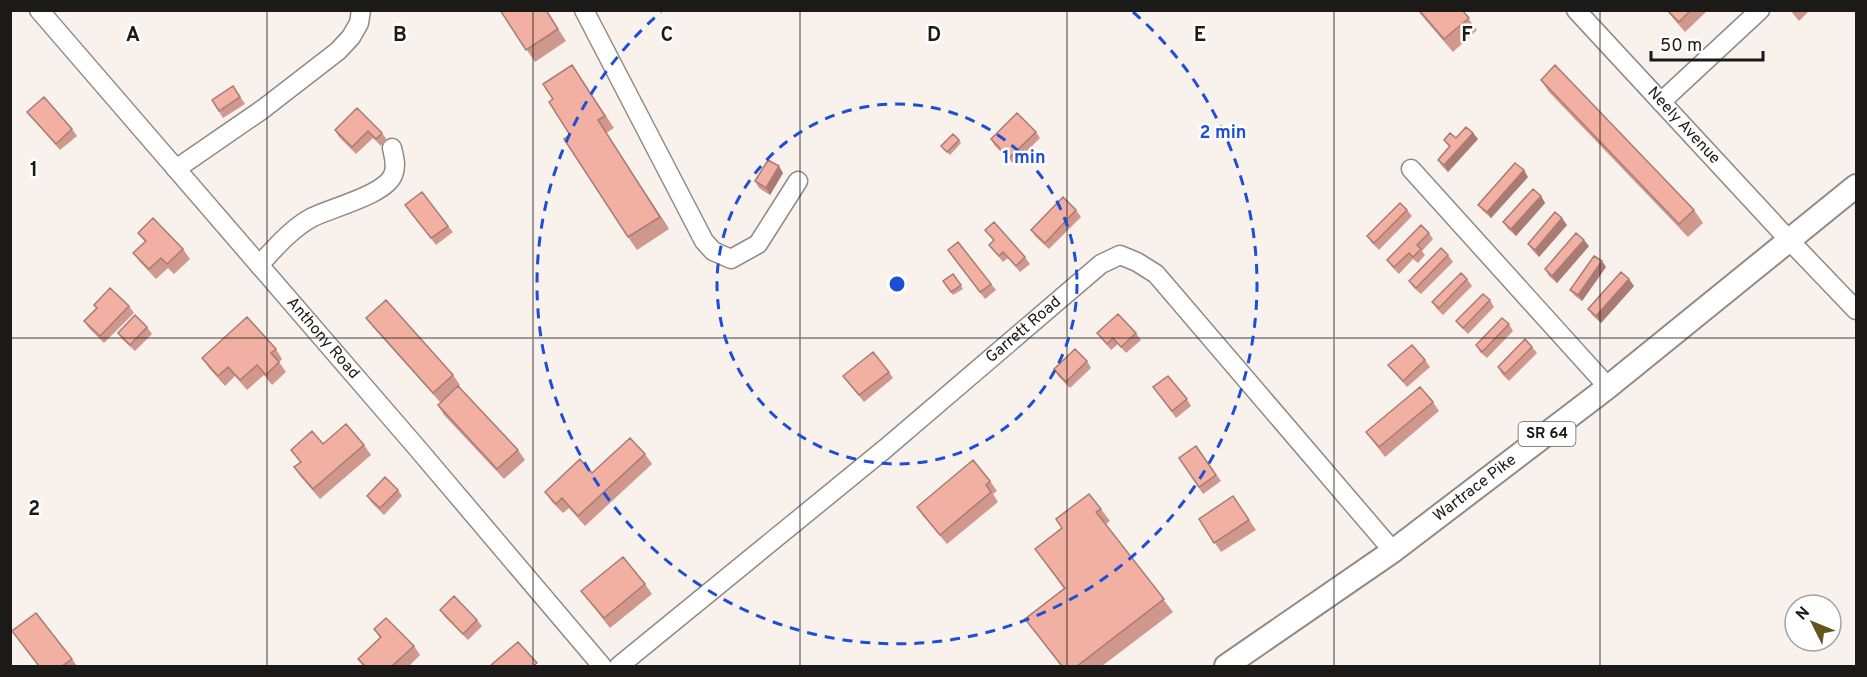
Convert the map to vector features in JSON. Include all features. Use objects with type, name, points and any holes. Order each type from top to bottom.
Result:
[{"type":"main road","name":"Wartrace Pike","points":[[1226,666],[1393,551],[1608,387],[1857,186]]},
{"type":"street","name":"Anthony Road","points":[[39,10],[602,666]]},
{"type":"street","points":[[176,169],[263,109],[338,51],[351,37],[361,10]]},
{"type":"street","points":[[584,10],[704,241],[713,251],[731,259],[758,244],[798,181]]},
{"type":"street","name":"Neely Avenue","points":[[1576,10],[1857,310]]},
{"type":"street","points":[[1661,102],[1760,10]]},
{"type":"street","points":[[259,265],[294,230],[311,219],[366,196],[392,178],[396,167],[392,148]]},
{"type":"street","points":[[1411,169],[1608,387]]},
{"type":"street","name":"Garrett Road","points":[[620,666],[886,448],[1101,264],[1120,255],[1156,274],[1393,551]]},
{"type":"building","points":[[500,10],[546,10],[558,29],[526,50]]},
{"type":"building","points":[[1419,10],[1462,10],[1469,18],[1444,39]]},
{"type":"building","points":[[1667,10],[1691,10],[1679,22]]},
{"type":"building","points":[[572,65],[605,116],[598,120],[660,217],[628,237],[564,139],[570,135],[549,102],[553,99],[543,84]]},
{"type":"building","points":[[1555,65],[1694,210],[1679,224],[1541,80]]},
{"type":"building","points":[[233,86],[240,97],[219,111],[212,100]]},
{"type":"building","points":[[44,97],[72,129],[56,144],[27,112]]},
{"type":"building","points":[[357,108],[382,133],[376,139],[368,131],[352,147],[335,130]]},
{"type":"building","points":[[1017,113],[1036,132],[1009,158],[991,139]]},
{"type":"building","points":[[1466,127],[1473,133],[1444,165],[1438,160],[1450,146],[1444,140],[1450,133],[1456,138]]},
{"type":"building","points":[[953,134],[959,140],[947,152],[941,146]]},
{"type":"building","points":[[768,160],[779,166],[766,188],[755,181]]},
{"type":"building","points":[[1515,163],[1524,170],[1487,212],[1478,205]]},
{"type":"building","points":[[1533,189],[1541,196],[1511,229],[1503,222]]},
{"type":"building","points":[[422,192],[448,226],[431,238],[405,205]]},
{"type":"building","points":[[1063,197],[1076,210],[1045,243],[1031,230]]},
{"type":"building","points":[[1400,203],[1407,210],[1374,243],[1367,236]]},
{"type":"building","points":[[1555,212],[1562,218],[1535,250],[1528,244]]},
{"type":"building","points":[[153,218],[183,249],[167,264],[161,258],[149,269],[133,253],[146,241],[138,233]]},
{"type":"building","points":[[994,222],[1025,257],[1016,266],[1003,252],[999,256],[989,245],[994,240],[985,230]]},
{"type":"building","points":[[1421,225],[1429,233],[1417,245],[1421,249],[1413,257],[1409,253],[1394,267],[1387,260]]},
{"type":"building","points":[[1576,233],[1584,240],[1552,276],[1545,269]]},
{"type":"building","points":[[958,242],[991,284],[980,292],[948,250]]},
{"type":"building","points":[[1441,248],[1448,255],[1416,288],[1409,281]]},
{"type":"building","points":[[1594,256],[1602,261],[1578,295],[1570,290]]},
{"type":"building","points":[[1621,272],[1629,279],[1596,316],[1588,309]]},
{"type":"building","points":[[1461,273],[1467,279],[1439,308],[1432,302]]},
{"type":"building","points":[[953,274],[961,285],[951,292],[943,281]]},
{"type":"building","points":[[110,288],[129,306],[100,336],[84,321],[97,308],[94,305]]},
{"type":"building","points":[[1483,294],[1490,300],[1463,328],[1456,321]]},
{"type":"building","points":[[386,300],[453,375],[433,393],[366,318]]},
{"type":"building","points":[[1118,314],[1136,333],[1121,347],[1113,338],[1107,344],[1097,333]]},
{"type":"building","points":[[135,315],[147,327],[130,345],[118,333]]},
{"type":"building","points":[[247,317],[276,349],[271,353],[279,362],[266,375],[257,365],[240,380],[228,367],[218,376],[202,358]]},
{"type":"building","points":[[1502,318],[1509,324],[1482,352],[1476,345]]},
{"type":"building","points":[[1525,339],[1532,347],[1505,374],[1498,367]]},
{"type":"building","points":[[1412,345],[1425,360],[1403,381],[1388,365]]},
{"type":"building","points":[[1075,349],[1087,361],[1066,382],[1054,369]]},
{"type":"building","points":[[873,352],[889,372],[859,395],[843,376]]},
{"type":"building","points":[[1168,376],[1187,399],[1172,411],[1153,387]]},
{"type":"building","points":[[458,386],[518,450],[497,469],[438,405]]},
{"type":"building","points":[[1420,387],[1433,402],[1379,447],[1366,432]]},
{"type":"building","points":[[346,424],[364,445],[313,489],[294,467],[301,462],[291,450],[312,431],[323,444]]},
{"type":"building","points":[[630,438],[645,454],[578,516],[562,498],[556,504],[545,492],[580,459],[592,473]]},
{"type":"building","points":[[1196,446],[1216,475],[1199,487],[1179,458]]},
{"type":"building","points":[[973,460],[990,481],[986,485],[991,492],[940,535],[917,507]]},
{"type":"building","points":[[385,477],[398,490],[380,508],[367,496]]},
{"type":"building","points":[[1089,494],[1101,509],[1096,512],[1164,599],[1077,666],[1062,666],[1025,619],[1065,588],[1035,549],[1062,528],[1056,519]]},
{"type":"building","points":[[1233,496],[1249,520],[1214,543],[1199,519]]},
{"type":"building","points":[[623,557],[645,584],[604,618],[581,591]]},
{"type":"building","points":[[454,596],[477,620],[463,634],[440,610]]},
{"type":"building","points":[[36,613],[72,659],[62,666],[39,666],[12,631]]},
{"type":"building","points":[[386,618],[414,646],[392,666],[365,666],[358,659],[381,637],[374,629]]},
{"type":"building","points":[[518,642],[537,663],[533,666],[490,666]]}]
